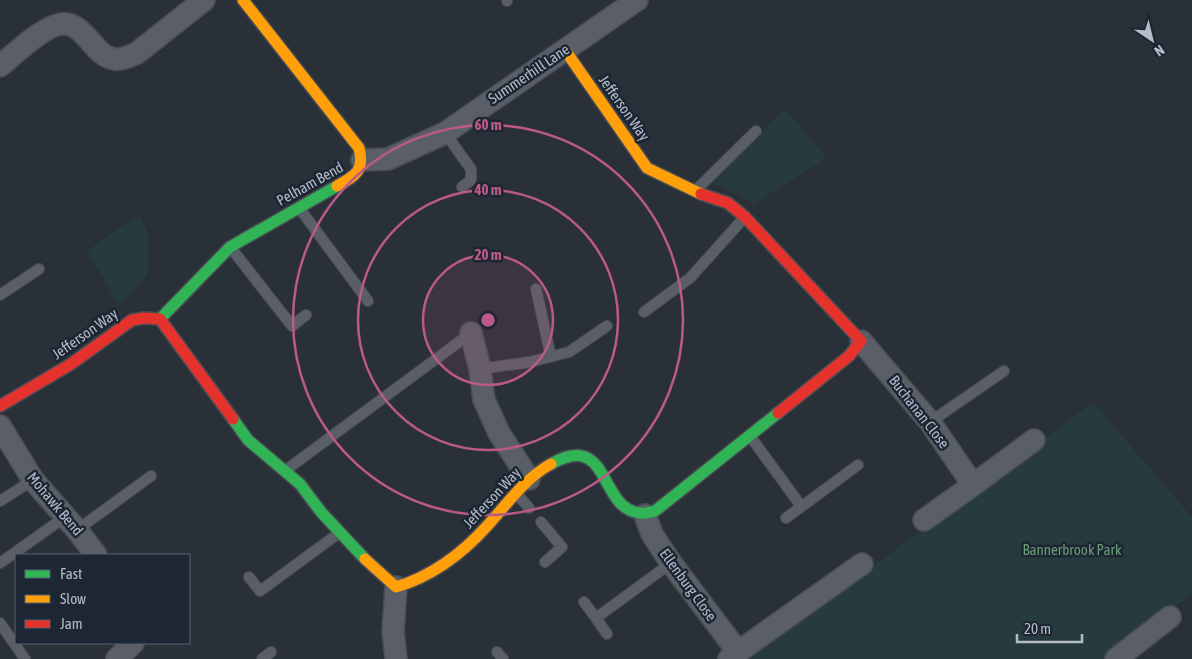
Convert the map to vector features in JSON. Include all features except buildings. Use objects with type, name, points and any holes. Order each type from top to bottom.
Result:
[{"type":"street","points":[[0,66],[44,31],[61,24],[74,26],[104,55],[115,59],[126,58],[137,53],[204,0]]},
{"type":"street","name":"Pelham Bend","points":[[160,319],[230,247],[355,176],[362,160],[359,148],[244,0]]},
{"type":"street","name":"Summerhill Lane","points":[[362,160],[388,159],[445,133],[637,0]]},
{"type":"street","name":"Jefferson Way","points":[[565,50],[647,168],[694,192],[728,203],[745,217],[861,341]]},
{"type":"street","name":"Jefferson Way","points":[[0,406],[71,364],[132,320],[144,318],[160,319]]},
{"type":"street","points":[[160,319],[248,440],[300,484],[339,532],[396,588],[393,631],[396,659]]},
{"type":"street","points":[[471,333],[480,369],[484,400],[522,486]]},
{"type":"street","points":[[645,515],[655,511],[849,356],[861,341]]},
{"type":"street","name":"Buchanan Close","points":[[861,341],[930,422],[973,485]]},
{"type":"street","name":"Mohawk Bend","points":[[0,426],[33,480],[95,554]]},
{"type":"street","points":[[924,520],[1034,440]]},
{"type":"street","name":"Jefferson Way","points":[[396,588],[434,573],[450,561],[478,536],[522,486],[556,462],[573,455],[583,456],[592,461],[619,503],[629,510],[645,515]]},
{"type":"street","name":"Ellenburg Close","points":[[645,515],[652,534],[670,563],[734,656],[862,564]]},
{"type":"street","points":[[1116,659],[1170,618]]},
{"type":"street","points":[[117,659],[133,644]]},
{"type":"lane","points":[[694,192],[756,131]]},
{"type":"lane","points":[[445,133],[471,169],[471,180],[462,187]]},
{"type":"lane","points":[[299,208],[368,301]]},
{"type":"lane","points":[[644,312],[690,278],[745,217]]},
{"type":"lane","points":[[230,247],[292,326],[306,315]]},
{"type":"lane","points":[[0,296],[39,269]]},
{"type":"lane","points":[[536,290],[551,356]]},
{"type":"lane","points":[[480,369],[530,362],[569,352],[607,326]]},
{"type":"lane","points":[[285,471],[471,333]]},
{"type":"lane","points":[[930,422],[1004,371]]},
{"type":"lane","points":[[750,435],[802,506]]},
{"type":"lane","points":[[786,518],[858,466]]},
{"type":"lane","points":[[16,554],[151,476]]},
{"type":"lane","points":[[0,500],[33,480]]},
{"type":"lane","points":[[522,486],[529,508]]},
{"type":"lane","points":[[541,522],[562,547],[545,562]]},
{"type":"lane","points":[[249,577],[260,591],[339,532]]},
{"type":"lane","points":[[0,563],[15,555]]},
{"type":"lane","points":[[596,618],[670,563]]},
{"type":"lane","points":[[584,602],[607,634]]},
{"type":"lane","points":[[0,623],[25,659]]},
{"type":"green space","points":[[785,109],[827,158],[754,204],[711,182]]},
{"type":"green space","points":[[140,217],[148,233],[149,257],[147,276],[119,305],[87,251],[120,227]]},
{"type":"green space","name":"Bannerbrook Park","points":[[1093,402],[1192,517],[1192,594],[1105,659],[749,659]]},
{"type":"traffic: fast","points":[[160,319],[230,247],[337,186]]},
{"type":"traffic: fast","points":[[551,464],[570,456],[584,457],[594,464],[617,499],[627,508],[640,513],[655,511],[778,413]]},
{"type":"traffic: fast","points":[[233,419],[248,440],[300,484],[321,512],[365,559]]},
{"type":"traffic: slow","points":[[243,0],[359,148],[361,162],[357,172],[337,186]]},
{"type":"traffic: slow","points":[[565,50],[647,168],[701,194]]},
{"type":"traffic: slow","points":[[365,559],[396,587],[422,577],[446,563],[468,545],[533,476],[551,464]]},
{"type":"traffic: jam","points":[[701,194],[728,203],[745,217],[861,341],[849,356],[778,413]]},
{"type":"traffic: jam","points":[[0,406],[71,364],[132,320],[144,318],[160,319],[233,419]]}]
